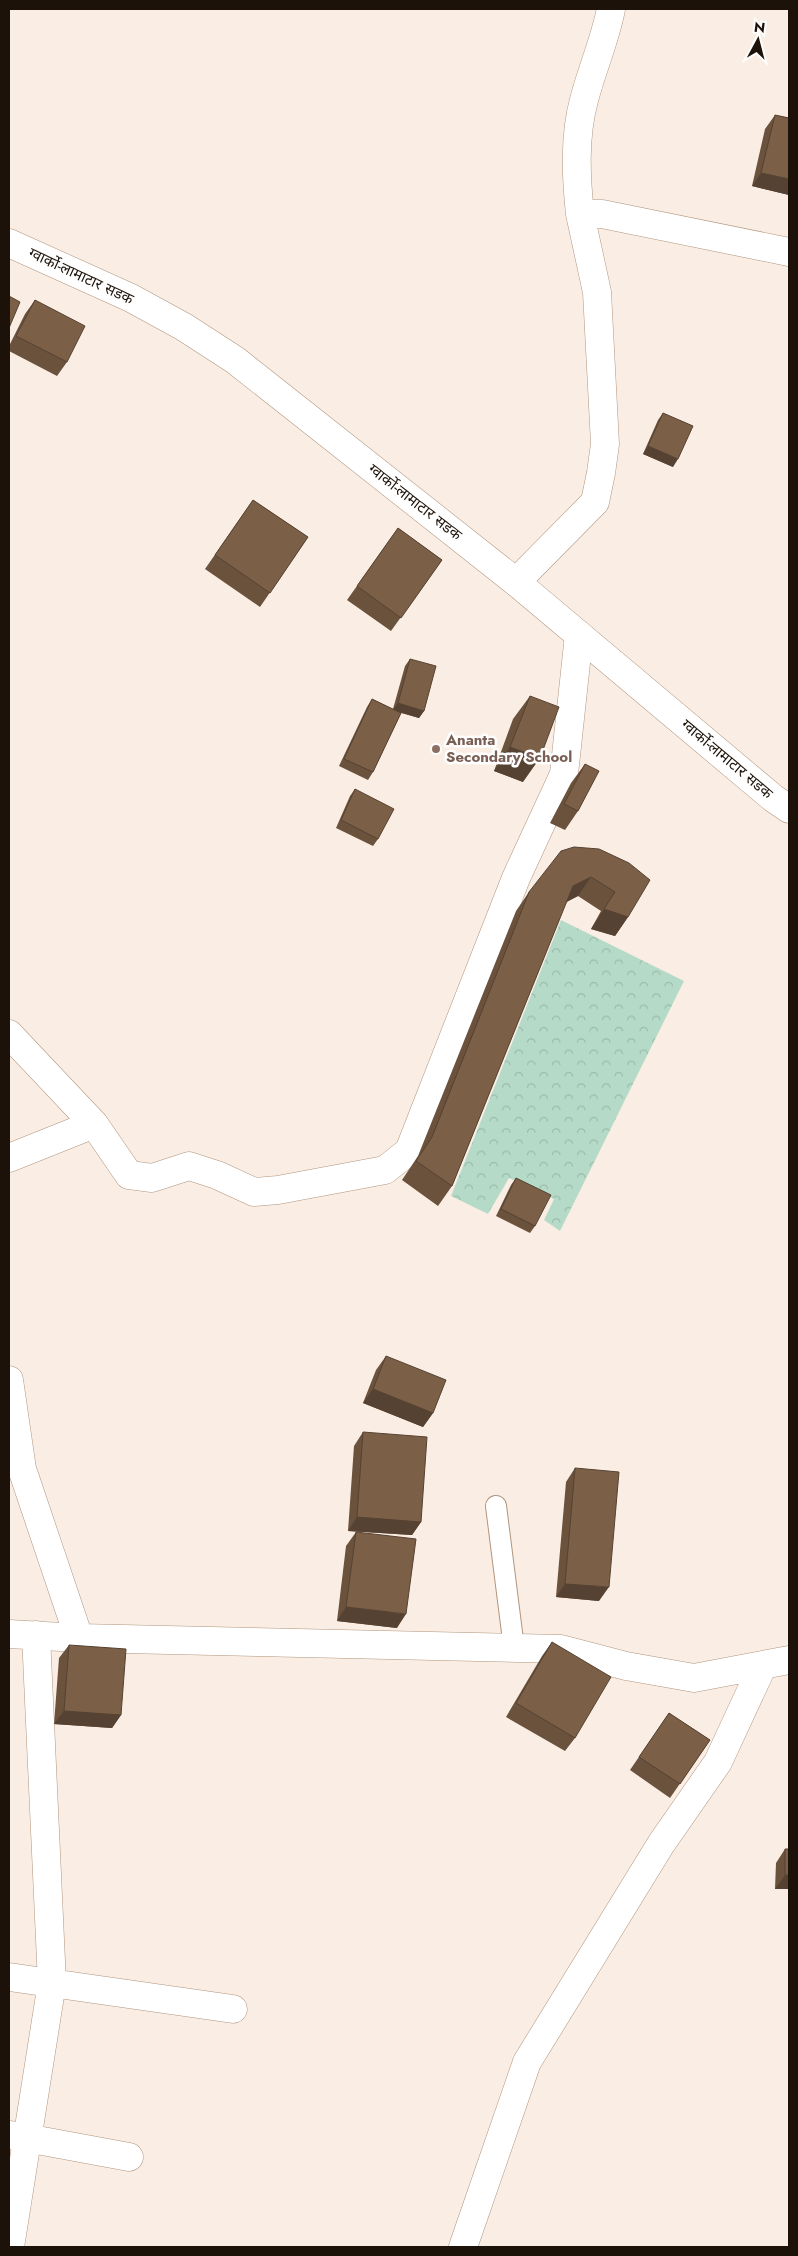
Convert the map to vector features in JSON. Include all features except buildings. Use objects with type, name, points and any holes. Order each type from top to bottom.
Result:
[{"type":"street","points":[[516,582],[595,502],[601,474],[605,444],[596,292],[580,214],[577,186],[578,131],[584,100],[599,58],[611,9]]},
{"type":"street","points":[[580,214],[602,214],[789,252]]},
{"type":"street","name":"ग्वार्को-लामाटार सडक","points":[[9,243],[131,298],[184,327],[235,360],[516,582],[773,798],[789,809]]},
{"type":"street","points":[[9,1034],[94,1124],[129,1175],[152,1178],[189,1166],[217,1175],[254,1192],[278,1190],[385,1170],[409,1151],[516,878],[564,774],[579,635]]},
{"type":"street","points":[[9,1158],[94,1124]]},
{"type":"street","points":[[9,1380],[22,1469],[79,1638]]},
{"type":"street","points":[[9,1634],[79,1638],[561,1649],[626,1666],[694,1678],[789,1660]]},
{"type":"street","points":[[10,2247],[18,2136],[52,1983],[36,1635]]},
{"type":"street","points":[[463,2247],[527,2062],[661,1844],[718,1762],[763,1665]]},
{"type":"street","points":[[9,1977],[233,2009]]},
{"type":"street","points":[[18,2136],[129,2157]]},
{"type":"lane","points":[[496,1506],[514,1648]]},
{"type":"green space","points":[[561,920],[684,981],[560,1231],[544,1220],[554,1199],[509,1178],[488,1214],[451,1196]]},
{"type":"place","name":"Ananta Secondary School","points":[[436,749]]}]
